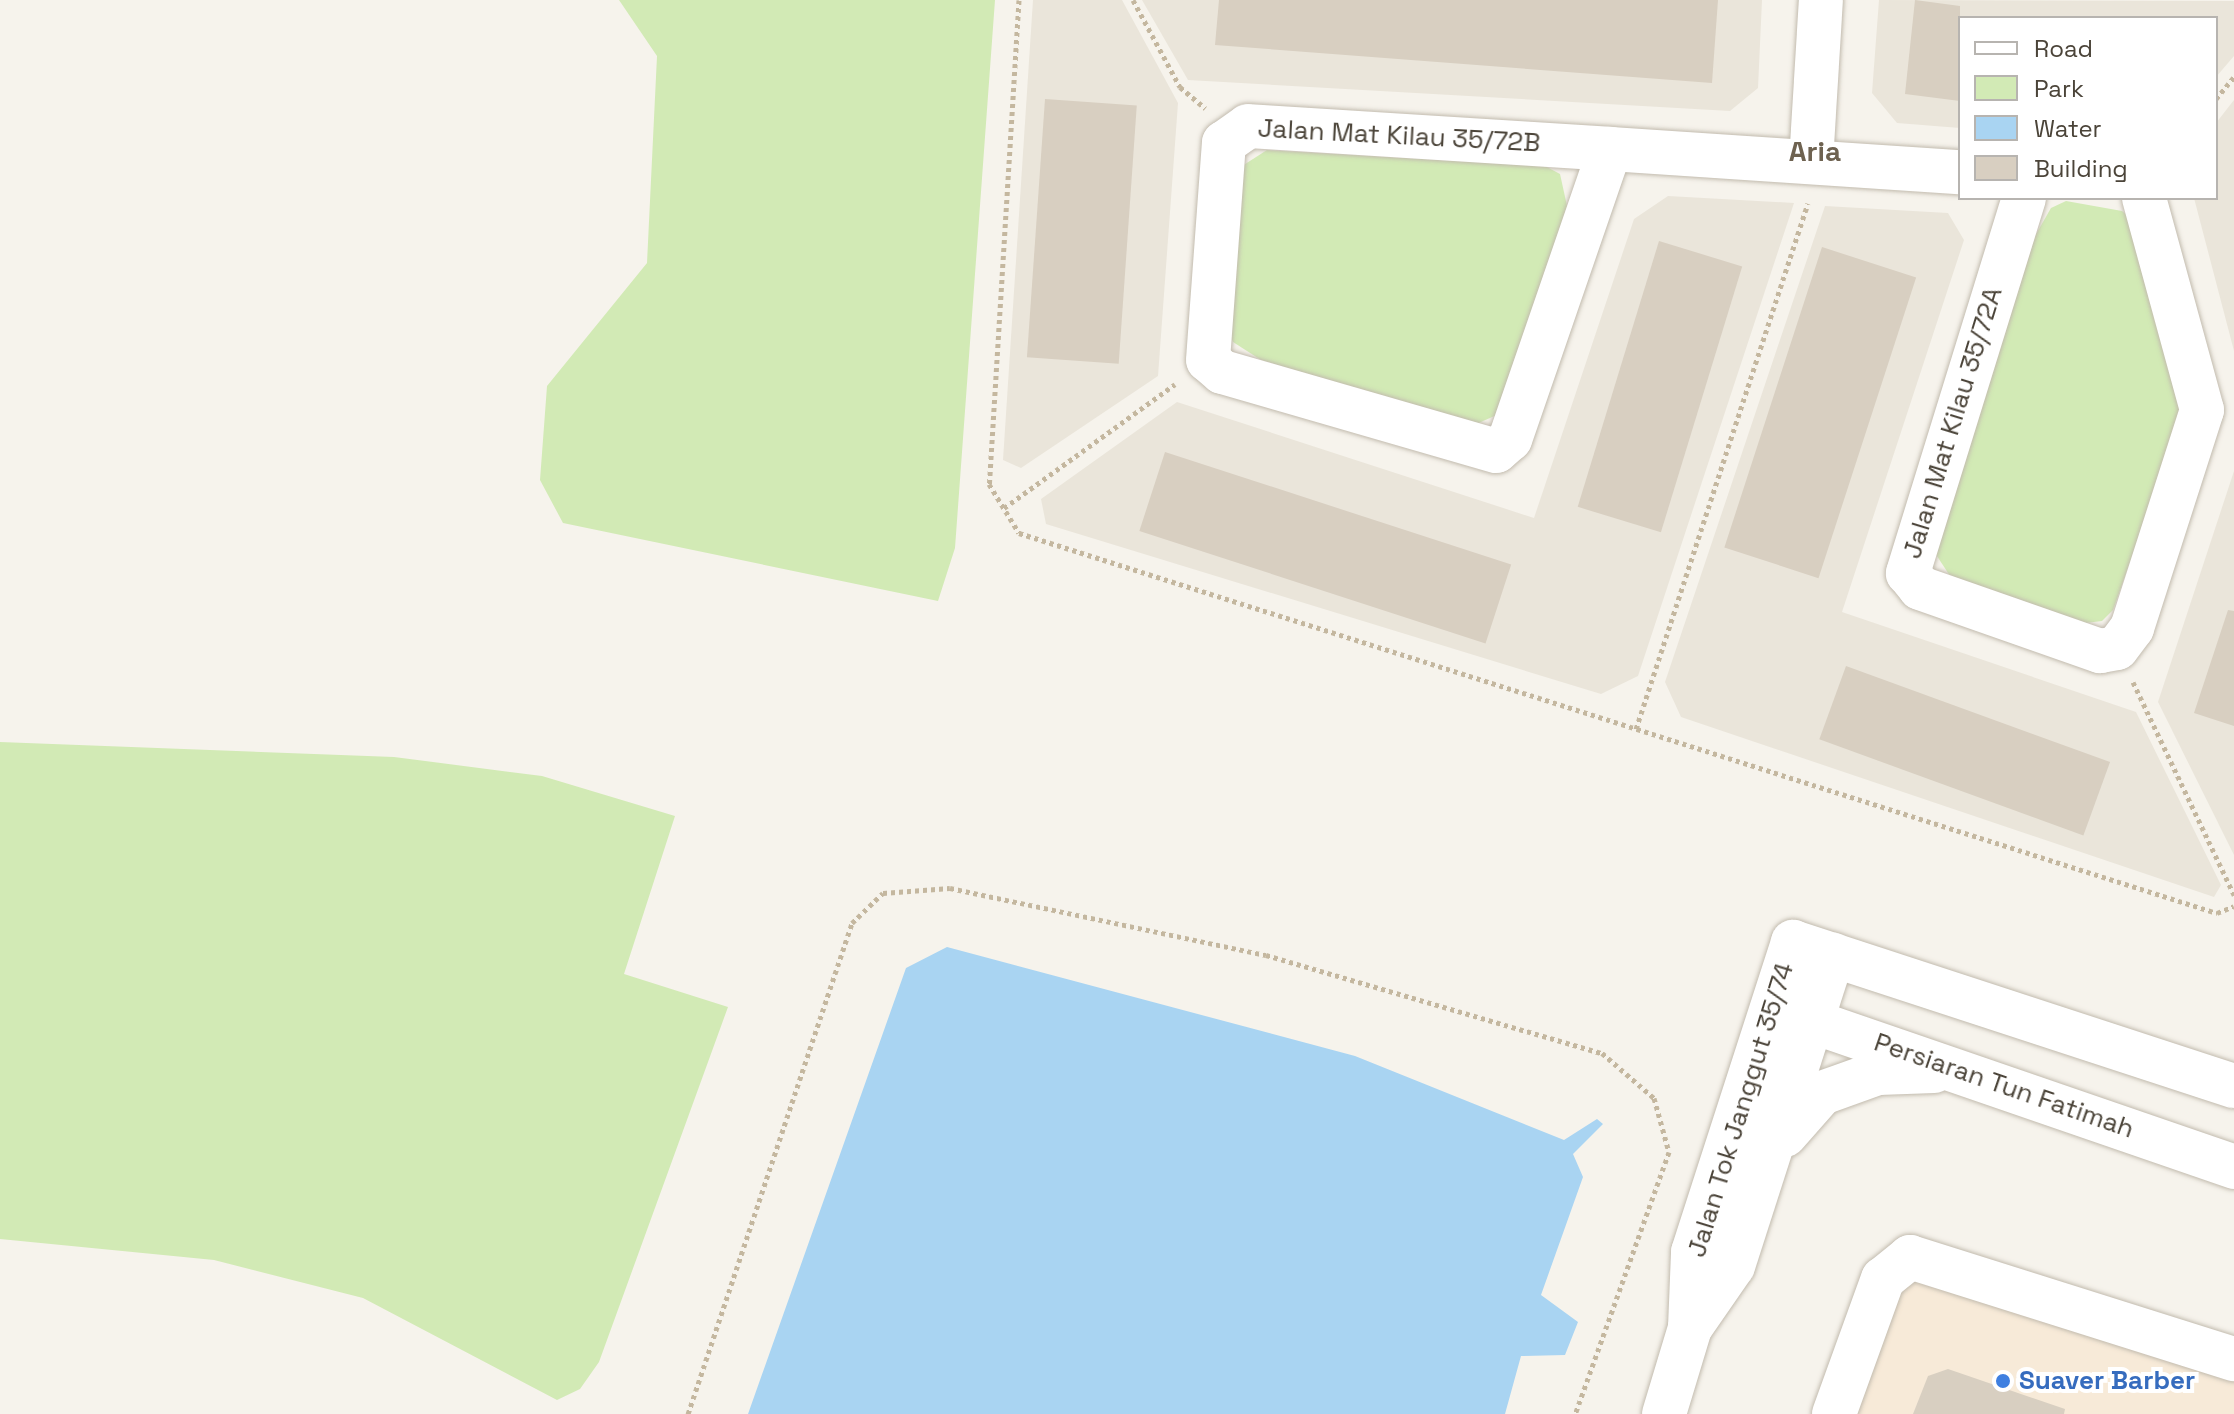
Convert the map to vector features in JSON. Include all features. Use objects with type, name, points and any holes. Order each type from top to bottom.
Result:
[{"type":"street","points":[[1821,0],[1811,162],[1958,172]]},
{"type":"street","name":"Jalan Mat Kilau 35/72B","points":[[1208,360],[1224,143],[1234,131],[1248,126],[1811,162]]},
{"type":"street","points":[[1208,360],[1222,372],[1496,451],[1510,439],[1610,149]]},
{"type":"street","name":"Jalan Mat Kilau 35/72A","points":[[2023,200],[1908,573],[1920,588],[2100,651],[2117,648]]},
{"type":"street","points":[[2117,648],[2132,628],[2202,410],[2145,200]]},
{"type":"street","points":[[1813,948],[2230,1082]]},
{"type":"street","name":"Jalan Tok Janggut 35/74","points":[[1664,1414],[1690,1328],[1693,1252],[1773,1008],[1813,948]]},
{"type":"street","name":"Jalan Tok Janggut 35/74","points":[[1690,1328],[1733,1266],[1777,1145],[1814,1021],[1813,948]]},
{"type":"street","name":"Persiaran Tun Fatimah","points":[[1773,1008],[1964,1070],[2234,1167]]},
{"type":"street","points":[[1777,1145],[1822,1093],[1878,1073],[1964,1070]]},
{"type":"street","points":[[1834,1414],[1883,1279],[1910,1257],[2234,1359]]},
{"type":"path","points":[[1019,0],[989,484],[1019,533],[2217,913],[2234,906]]},
{"type":"path","points":[[1133,0],[1180,87],[1234,131]]},
{"type":"path","points":[[2218,97],[2234,77]]},
{"type":"path","points":[[1636,729],[1807,210],[1811,162]]},
{"type":"path","points":[[1004,508],[1208,360]]},
{"type":"path","points":[[2117,648],[2234,895]]},
{"type":"path","points":[[688,1414],[852,923],[883,893],[950,888],[1266,955],[1602,1053],[1654,1098],[1669,1152],[1575,1414]]},
{"type":"shaded area","points":[[1033,0],[1122,0],[1178,103],[1158,376],[1021,468],[1003,460]]},
{"type":"shaded area","points":[[1142,0],[1762,0],[1758,88],[1730,111],[1188,80]]},
{"type":"shaded area","points":[[1879,0],[2234,1],[2234,56],[2218,75],[2218,16],[1958,16],[1958,128],[1897,123],[1872,93]]},
{"type":"shaded area","points":[[2234,100],[2234,351],[2195,200],[2218,200],[2218,120]]},
{"type":"shaded area","points":[[1668,196],[1794,203],[1638,676],[1601,694],[1046,524],[1041,499],[1177,402],[1534,518],[1634,219]]},
{"type":"shaded area","points":[[1825,206],[1948,213],[1964,240],[1842,612],[2136,712],[2221,885],[2214,897],[1681,717],[1665,682]]},
{"type":"shaded area","points":[[2234,471],[2234,855],[2158,702]]},
{"type":"shaded area","points":[[1914,1271],[2234,1374],[2234,1414],[1850,1414],[1896,1284]]},
{"type":"green space","points":[[619,0],[995,0],[955,548],[938,601],[563,523],[540,480],[547,386],[647,263],[657,56]]},
{"type":"green space","points":[[1267,150],[1545,166],[1560,174],[1567,206],[1499,414],[1474,425],[1261,360],[1233,342],[1227,329],[1239,168]]},
{"type":"green space","points":[[2066,201],[2122,211],[2134,221],[2184,410],[2113,610],[2102,621],[2085,623],[1950,576],[1935,553],[2035,236],[2051,208]]},
{"type":"green space","points":[[0,742],[394,757],[542,776],[675,816],[624,974],[728,1007],[599,1362],[580,1389],[557,1400],[363,1298],[214,1260],[0,1239]]},
{"type":"water","points":[[947,947],[1355,1056],[1564,1140],[1597,1119],[1603,1124],[1573,1154],[1583,1177],[1541,1295],[1578,1322],[1565,1355],[1521,1356],[1505,1414],[748,1414],[906,968]]},
{"type":"building","points":[[1219,0],[1718,0],[1712,83],[1215,45]]},
{"type":"building","points":[[1915,0],[1960,6],[1958,101],[1905,94]]},
{"type":"building","points":[[1045,99],[1137,105],[1119,364],[1027,357]]},
{"type":"building","points":[[1659,241],[1742,266],[1661,532],[1578,507]]},
{"type":"building","points":[[1822,247],[1916,278],[1819,578],[1724,548]]},
{"type":"building","points":[[1165,452],[1511,564],[1486,643],[1139,531]]},
{"type":"building","points":[[2228,610],[2234,611],[2234,726],[2194,713]]},
{"type":"building","points":[[1846,666],[2110,762],[2083,835],[1819,739]]},
{"type":"building","points":[[1948,1369],[2065,1409],[2064,1414],[1913,1414],[1928,1376]]},
{"type":"place","name":"Suaver Barber","points":[[2003,1381]]},
{"type":"district","name":"Aria","points":[[1815,151]]}]
